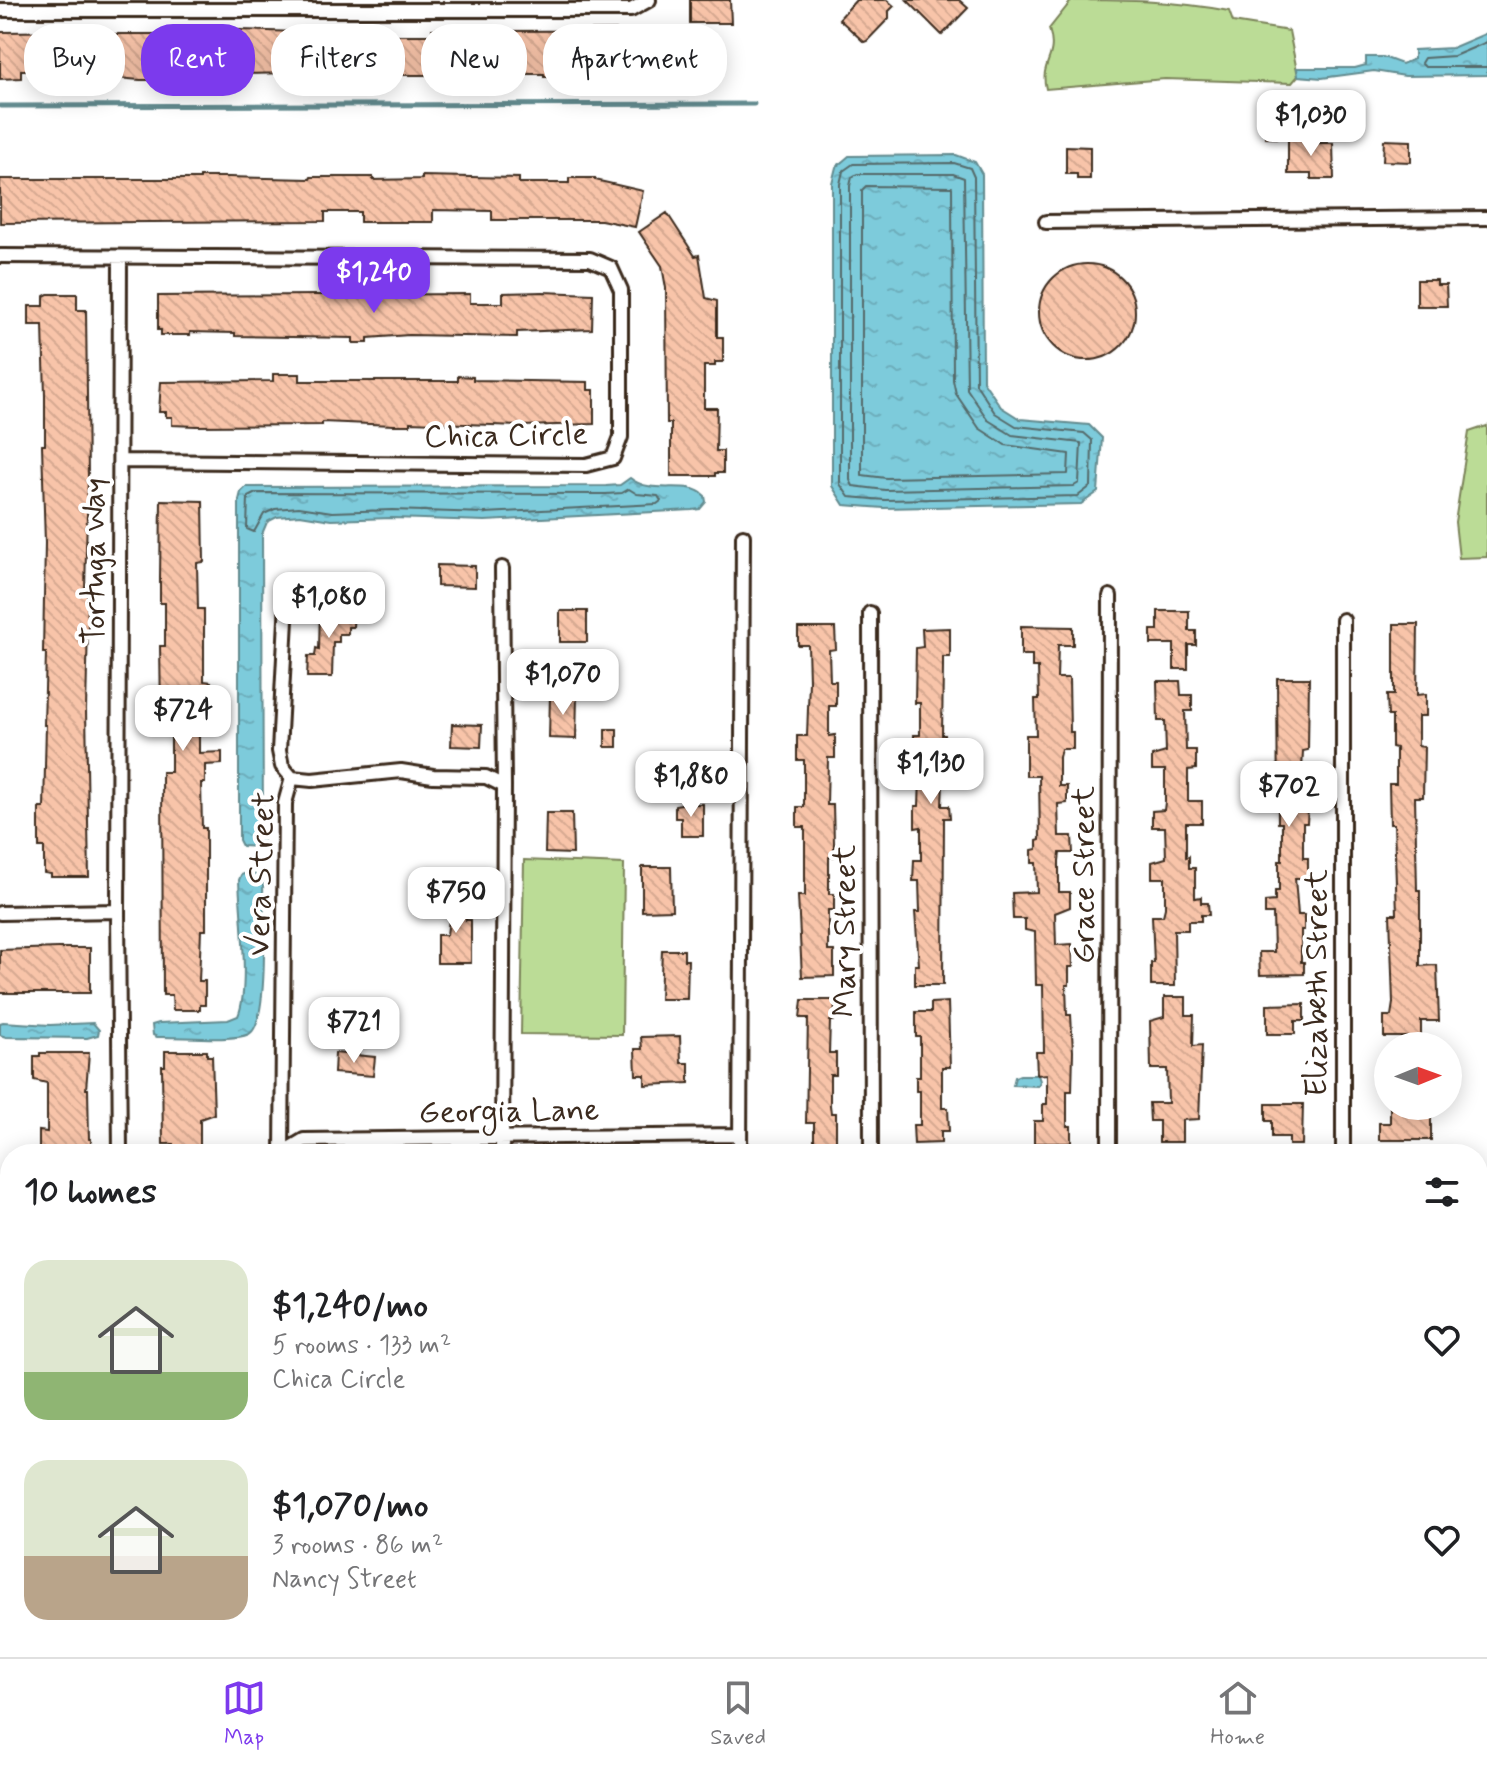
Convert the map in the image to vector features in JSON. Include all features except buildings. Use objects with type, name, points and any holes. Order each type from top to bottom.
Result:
[{"type":"street","points":[[0,10],[631,10],[649,0]]},
{"type":"street","points":[[1046,222],[1487,218]]},
{"type":"street","name":"Chica Circle","points":[[0,256],[590,259],[611,268],[621,290],[621,437],[613,458],[586,465],[122,461]]},
{"type":"street","name":"Tortuga Way","points":[[120,257],[120,1144]]},
{"type":"street","points":[[740,1144],[743,536]]},
{"type":"street","points":[[502,568],[502,1144]]},
{"type":"street","name":"Grace Street","points":[[1109,1144],[1110,596]]},
{"type":"street","name":"Vera Street","points":[[282,1144],[285,803],[292,778],[282,766],[279,751],[287,601]]},
{"type":"street","name":"Mary Street","points":[[870,613],[871,1144]]},
{"type":"street","name":"Elizabeth Street","points":[[1343,620],[1343,1144]]},
{"type":"street","points":[[292,778],[312,780],[401,771],[433,776],[486,777],[504,786]]},
{"type":"street","points":[[0,913],[118,911]]},
{"type":"street","name":"Georgia Lane","points":[[298,1144],[304,1140],[740,1135]]},
{"type":"green space","points":[[1072,0],[1190,5],[1229,11],[1233,22],[1289,31],[1298,76],[1292,83],[1165,79],[1046,89],[1045,72],[1052,47],[1049,29]]},
{"type":"green space","points":[[1487,426],[1487,557],[1459,558],[1455,522],[1469,432]]},
{"type":"green space","points":[[524,860],[624,864],[622,1035],[521,1034]]},
{"type":"water","points":[[1487,33],[1487,75],[1405,76],[1374,71],[1322,78],[1298,76],[1297,68],[1355,68],[1366,65],[1366,57],[1383,57],[1402,64],[1414,59],[1414,50],[1452,48]]},
{"type":"water","points":[[956,155],[975,162],[982,174],[983,381],[1001,407],[1020,419],[1089,425],[1102,438],[1098,492],[1081,504],[884,508],[844,505],[832,486],[832,183],[836,167],[849,156]]},
{"type":"water","points":[[630,478],[649,486],[689,488],[705,496],[706,502],[700,509],[692,510],[485,521],[331,520],[300,515],[277,517],[267,522],[262,534],[263,841],[260,847],[242,846],[239,840],[239,500],[246,487],[606,486],[620,485]]},
{"type":"water","points":[[241,875],[260,876],[263,882],[263,988],[256,1026],[249,1034],[231,1038],[153,1035],[152,1025],[159,1023],[228,1020],[238,1016],[242,1004],[244,970],[239,880]]},
{"type":"water","points":[[0,1023],[50,1025],[93,1023],[99,1030],[98,1035],[87,1038],[6,1037],[0,1035]]},
{"type":"water","points":[[1038,1075],[1038,1086],[1013,1085],[1015,1077]]},
{"type":"waterway","points":[[0,106],[754,104]]}]
